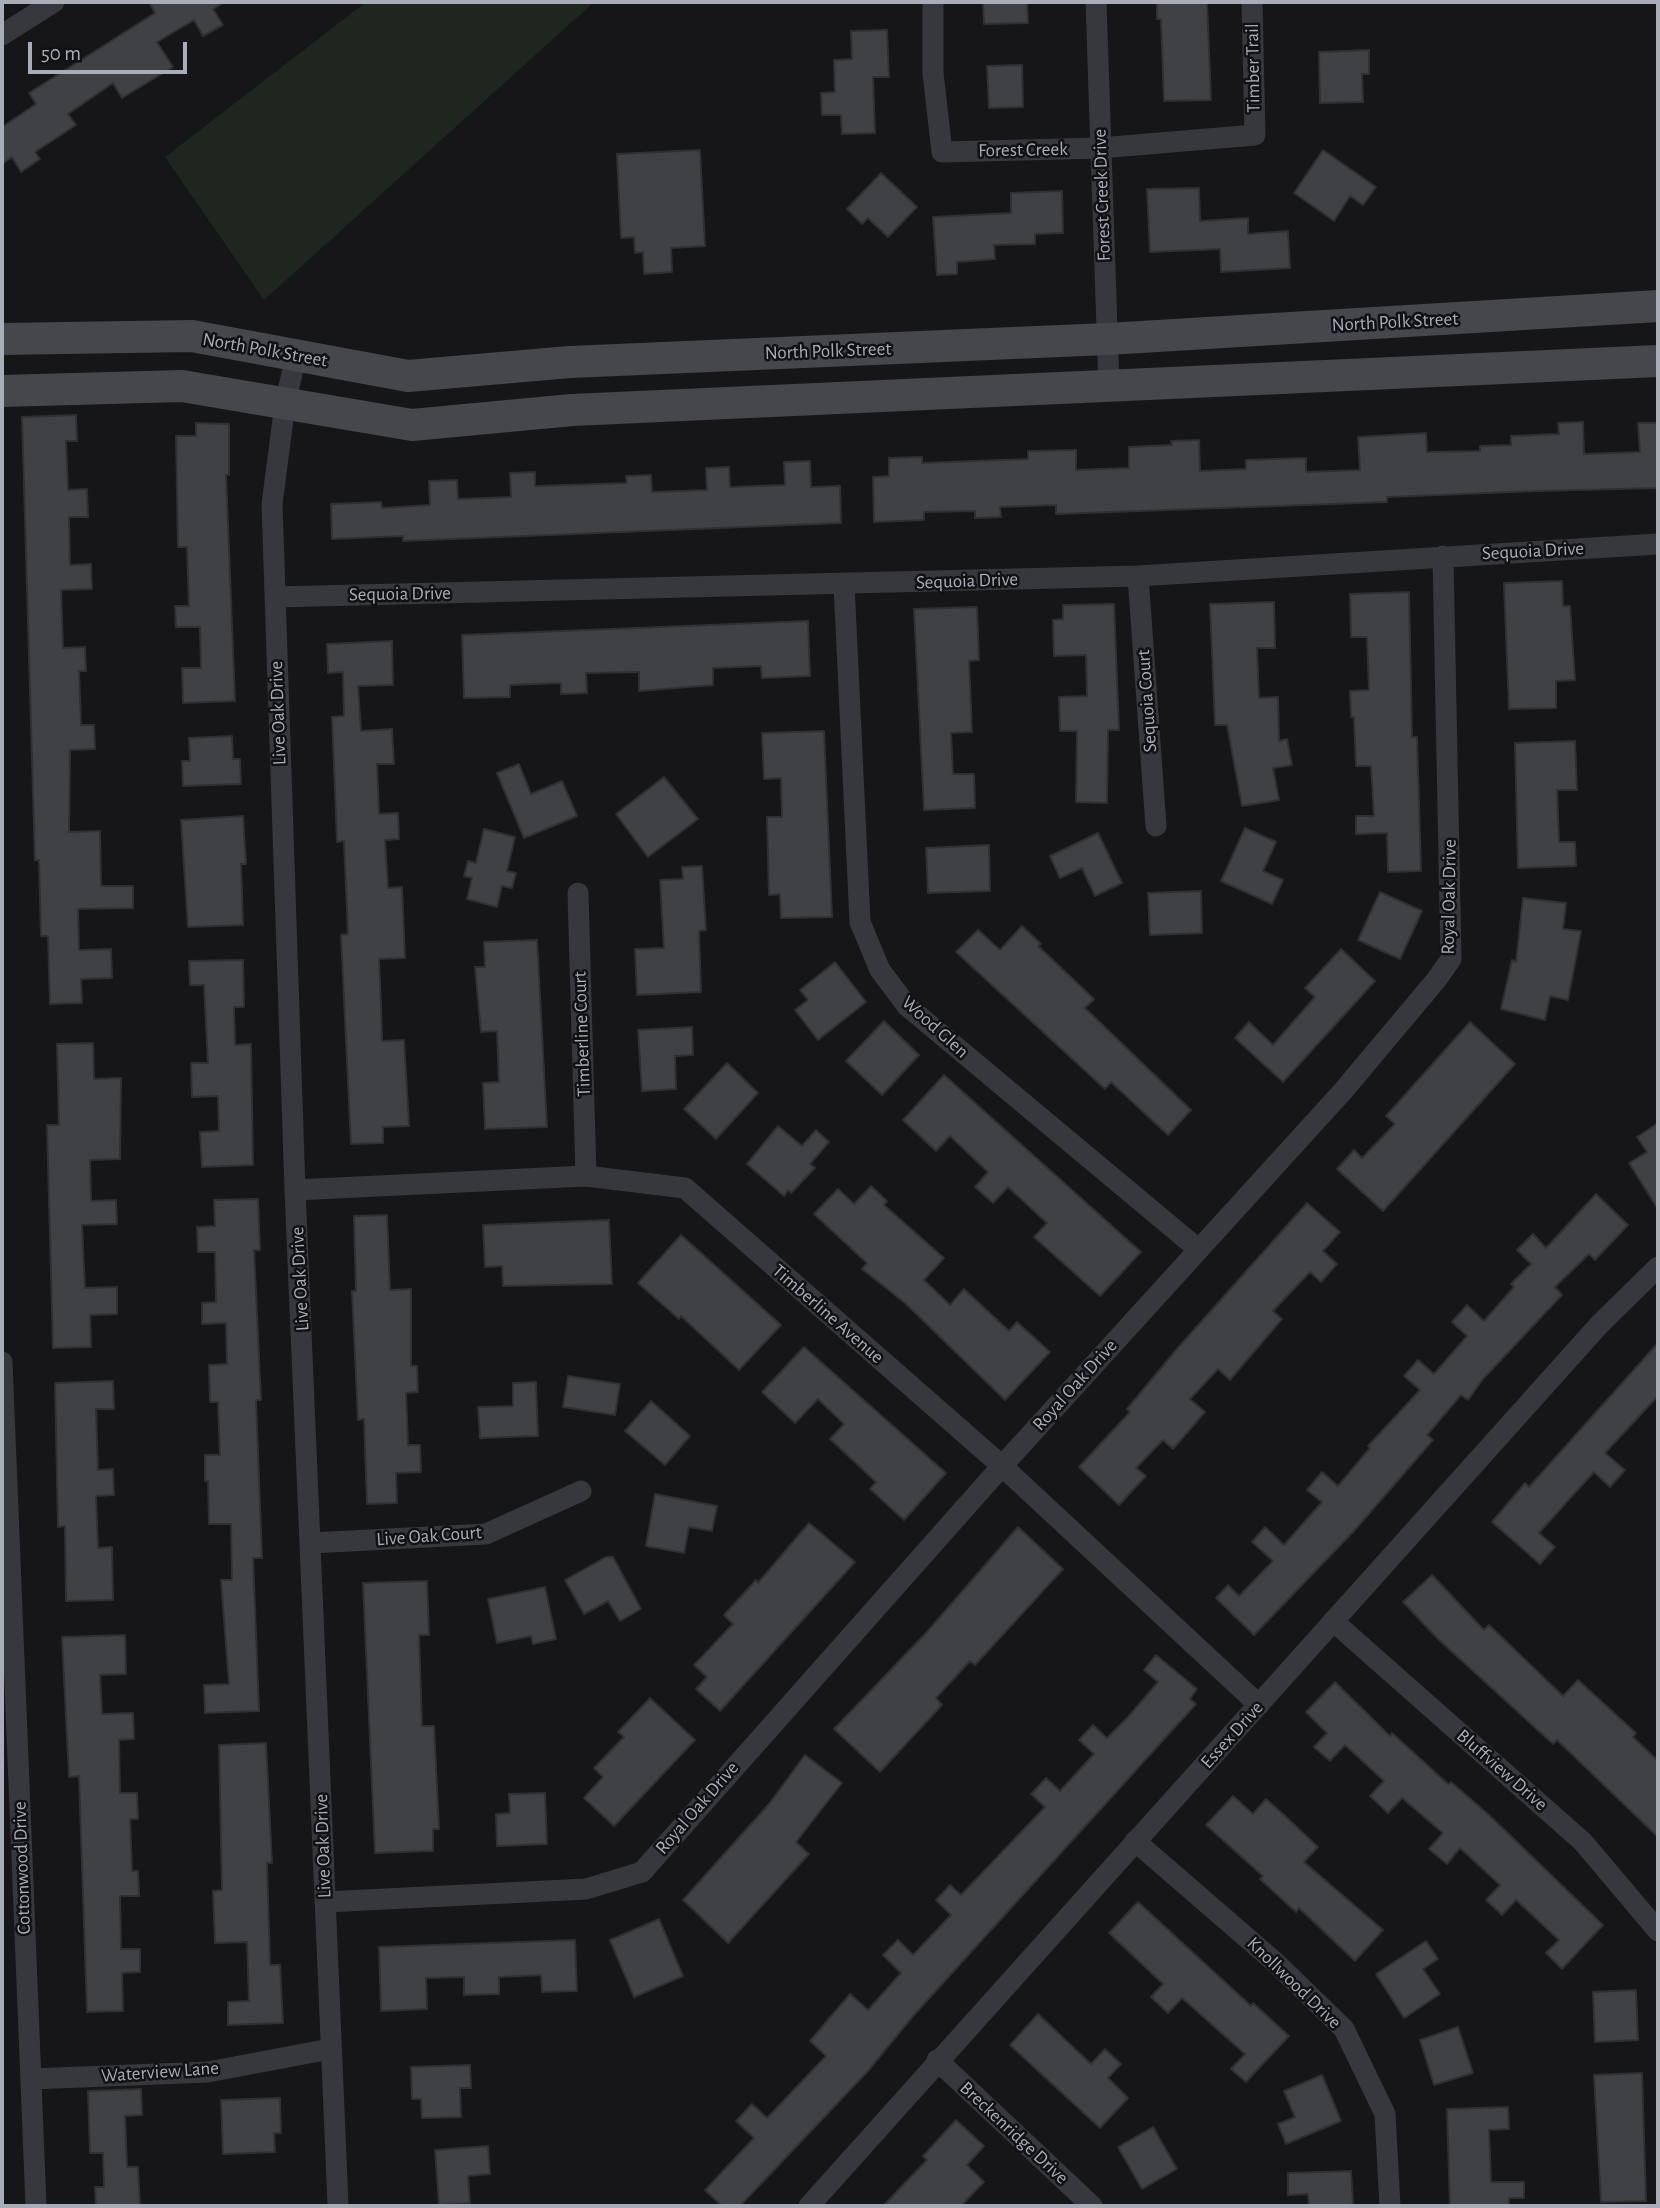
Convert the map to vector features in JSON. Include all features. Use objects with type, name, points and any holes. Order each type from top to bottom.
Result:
[{"type":"main road","name":"North Polk Street","points":[[2,339],[192,336],[408,376],[570,362],[1107,339],[1658,306]]},
{"type":"main road","points":[[2,391],[182,387],[412,425],[572,411],[1658,361]]},
{"type":"main road","points":[[570,362],[572,411]]},
{"type":"street","points":[[2,36],[54,2]]},
{"type":"street","name":"Forest Creek","points":[[933,2],[933,73],[942,152],[1100,148],[1255,135]]},
{"type":"street","name":"Forest Creek Drive","points":[[1096,2],[1109,388]]},
{"type":"street","name":"Timber Trail","points":[[1252,2],[1255,135]]},
{"type":"street","name":"Live Oak Drive","points":[[296,356],[285,404],[272,505],[295,1190],[338,2204]]},
{"type":"street","name":"Sequoia Drive","points":[[275,597],[1138,576],[1658,544]]},
{"type":"street","name":"Royal Oak Drive","points":[[325,1902],[586,1889],[642,1872],[1002,1466],[1342,1091],[1437,979],[1451,959],[1443,556]]},
{"type":"street","name":"Sequoia Court","points":[[1138,576],[1156,826]]},
{"type":"street","name":"Wood Glen","points":[[844,584],[860,922],[880,970],[908,1006],[1198,1249]]},
{"type":"street","name":"Timberline Court","points":[[578,893],[586,1176]]},
{"type":"street","name":"Timberline Avenue","points":[[295,1190],[586,1176],[685,1188],[1002,1466],[1259,1704]]},
{"type":"street","name":"Essex Drive","points":[[809,2206],[937,2060],[1599,1325],[1658,1267]]},
{"type":"street","name":"Cottonwood Drive","points":[[2,1362],[11,1832],[31,2080],[36,2206]]},
{"type":"street","name":"Live Oak Court","points":[[311,1543],[486,1534],[581,1491]]},
{"type":"street","name":"Bluffview Drive","points":[[1333,1621],[1583,1842],[1658,1931]]},
{"type":"street","name":"Knollwood Drive","points":[[1135,1841],[1276,1963],[1343,2029],[1385,2114],[1390,2206]]},
{"type":"street","name":"Waterview Lane","points":[[31,2080],[208,2072],[330,2049]]},
{"type":"street","name":"Breckenridge Drive","points":[[937,2060],[1092,2206]]},
{"type":"shaded area","points":[[366,2],[594,2],[264,300],[165,157]]},
{"type":"building","points":[[149,2],[225,2],[213,9],[223,25],[203,36],[194,20],[157,42],[173,67],[122,98],[113,83],[68,114],[76,125],[35,152],[40,159],[21,172],[12,157],[2,164],[2,127],[36,104],[29,93],[155,13]]},
{"type":"building","points":[[983,2],[1027,2],[1028,23],[984,24]]},
{"type":"building","points":[[1157,2],[1207,2],[1211,100],[1164,101],[1161,19],[1157,19]]},
{"type":"building","points":[[887,30],[889,77],[873,77],[875,133],[842,134],[841,115],[822,115],[821,93],[835,92],[834,60],[852,59],[851,31]]},
{"type":"building","points":[[1369,50],[1369,74],[1362,74],[1363,102],[1320,103],[1319,52]]},
{"type":"building","points":[[1022,65],[1023,107],[989,108],[987,66]]},
{"type":"building","points":[[700,150],[705,246],[671,248],[672,272],[644,274],[643,252],[635,253],[634,237],[621,238],[617,154]]},
{"type":"building","points":[[1323,150],[1376,187],[1363,205],[1350,196],[1334,221],[1294,193]]},
{"type":"building","points":[[881,173],[917,207],[888,237],[868,218],[862,224],[847,209]]},
{"type":"building","points":[[1199,188],[1200,221],[1248,218],[1248,234],[1288,231],[1290,268],[1221,272],[1220,249],[1150,252],[1147,189]]},
{"type":"building","points":[[1062,191],[1063,233],[1035,234],[1035,244],[994,245],[995,259],[957,262],[957,274],[937,275],[933,217],[1011,213],[1011,193]]},
{"type":"building","points":[[76,415],[77,441],[66,441],[68,490],[87,489],[88,517],[69,517],[70,565],[91,564],[92,589],[61,590],[63,648],[85,647],[86,671],[79,671],[81,725],[94,725],[95,749],[70,750],[69,832],[100,831],[101,886],[133,886],[133,908],[78,909],[79,950],[111,949],[112,978],[81,979],[82,1003],[50,1004],[48,936],[41,936],[39,860],[35,860],[22,417]]},
{"type":"building","points":[[1583,422],[1584,454],[1640,452],[1638,423],[1658,423],[1658,488],[1387,497],[1387,502],[1056,514],[1056,505],[1000,507],[1001,517],[975,518],[975,511],[924,512],[924,520],[874,522],[873,477],[889,476],[889,458],[922,457],[922,463],[1028,459],[1028,451],[1076,450],[1076,470],[1129,468],[1129,447],[1172,445],[1171,441],[1199,440],[1200,471],[1246,469],[1246,460],[1306,458],[1306,472],[1360,470],[1358,437],[1426,433],[1427,452],[1480,451],[1480,446],[1511,445],[1511,436],[1559,434],[1558,423]]},
{"type":"building","points":[[196,423],[229,424],[229,475],[226,475],[235,701],[183,703],[182,668],[201,668],[200,627],[176,627],[175,606],[189,606],[187,547],[178,547],[176,436],[196,436]]},
{"type":"building","points":[[810,461],[811,487],[840,486],[841,523],[403,541],[403,536],[332,539],[331,504],[381,502],[382,508],[430,505],[429,481],[457,480],[458,499],[511,497],[510,473],[535,472],[535,486],[627,483],[626,476],[651,475],[652,492],[707,490],[706,468],[729,467],[730,487],[785,485],[784,462]]},
{"type":"building","points":[[1562,581],[1563,606],[1570,606],[1575,680],[1556,681],[1556,708],[1509,709],[1504,583]]},
{"type":"building","points":[[1409,592],[1412,737],[1417,737],[1421,871],[1388,872],[1387,833],[1356,834],[1356,816],[1374,816],[1371,766],[1356,766],[1350,691],[1369,690],[1367,637],[1351,637],[1350,594]]},
{"type":"building","points":[[1274,602],[1275,648],[1257,648],[1259,698],[1278,697],[1279,741],[1287,739],[1292,765],[1273,768],[1279,800],[1242,806],[1227,725],[1215,725],[1210,604]]},
{"type":"building","points":[[1114,604],[1119,730],[1108,730],[1107,803],[1076,802],[1077,731],[1060,731],[1059,697],[1087,696],[1086,655],[1054,656],[1053,620],[1063,619],[1063,605]]},
{"type":"building","points":[[977,607],[979,660],[969,661],[972,732],[951,733],[953,774],[974,774],[975,808],[924,810],[914,609]]},
{"type":"building","points":[[808,621],[810,676],[762,678],[761,666],[713,668],[713,685],[639,691],[639,672],[586,673],[587,693],[561,694],[561,683],[510,685],[510,697],[464,698],[462,635]]},
{"type":"building","points":[[392,641],[393,685],[358,686],[361,731],[392,729],[394,764],[377,764],[379,814],[398,813],[399,839],[385,840],[388,888],[402,887],[405,958],[379,959],[382,1041],[404,1040],[409,1126],[383,1127],[383,1143],[351,1144],[341,935],[348,934],[344,841],[337,842],[332,717],[344,716],[343,672],[328,673],[327,644]]},
{"type":"building","points":[[824,731],[832,917],[781,918],[780,894],[769,895],[767,817],[782,817],[781,778],[764,779],[762,733]]},
{"type":"building","points":[[232,736],[233,759],[240,759],[241,784],[183,786],[182,761],[190,761],[189,738]]},
{"type":"building","points":[[1575,741],[1577,790],[1557,790],[1559,842],[1575,842],[1576,866],[1518,868],[1515,743]]},
{"type":"building","points":[[519,764],[531,794],[562,781],[577,816],[524,838],[497,773]]},
{"type":"building","points":[[664,777],[698,819],[648,857],[616,814]]},
{"type":"building","points":[[243,816],[246,864],[241,864],[243,925],[188,927],[181,820]]},
{"type":"building","points":[[1245,828],[1276,842],[1263,871],[1283,880],[1272,904],[1221,881]]},
{"type":"building","points":[[484,829],[515,837],[507,871],[516,873],[512,888],[502,886],[497,907],[467,899],[472,878],[464,876],[468,861],[476,863]]},
{"type":"building","points":[[1098,833],[1122,883],[1095,896],[1082,868],[1060,878],[1050,856]]},
{"type":"building","points":[[989,845],[990,891],[928,893],[926,848]]},
{"type":"building","points":[[702,866],[706,930],[699,931],[701,992],[637,995],[635,949],[664,948],[660,880],[683,879],[682,867]]},
{"type":"building","points":[[1201,891],[1202,933],[1150,935],[1148,893]]},
{"type":"building","points":[[1380,892],[1422,911],[1400,959],[1358,940]]},
{"type":"building","points":[[1523,898],[1566,903],[1563,929],[1581,931],[1568,1000],[1550,996],[1545,1020],[1501,1009],[1512,960],[1516,962]]},
{"type":"building","points":[[1022,926],[1041,944],[1038,946],[1094,999],[1085,1008],[1191,1110],[1168,1135],[1111,1082],[1105,1089],[956,952],[978,930],[1000,950]]},
{"type":"building","points":[[537,940],[547,1127],[485,1129],[483,1083],[499,1082],[497,1031],[481,1032],[475,967],[485,967],[484,942]]},
{"type":"building","points":[[1341,949],[1375,981],[1283,1082],[1235,1038],[1249,1022],[1273,1045],[1315,997],[1305,988]]},
{"type":"building","points":[[243,960],[244,1007],[234,1007],[235,1045],[251,1044],[253,1165],[202,1167],[200,1132],[219,1131],[218,1096],[192,1097],[191,1063],[208,1063],[204,985],[190,985],[189,961]]},
{"type":"building","points":[[835,962],[866,1002],[818,1040],[795,1010],[808,1000],[800,990]]},
{"type":"building","points":[[884,1021],[919,1055],[882,1095],[846,1061]]},
{"type":"building","points":[[1470,1022],[1515,1064],[1383,1211],[1337,1169],[1354,1150],[1362,1158],[1395,1124],[1386,1116]]},
{"type":"building","points":[[692,1027],[693,1055],[675,1056],[676,1089],[642,1091],[638,1030]]},
{"type":"building","points":[[93,1043],[94,1079],[121,1078],[120,1159],[90,1160],[91,1201],[116,1200],[117,1224],[82,1225],[85,1288],[117,1287],[117,1314],[90,1315],[91,1347],[53,1348],[47,1125],[59,1125],[57,1044]]},
{"type":"building","points":[[727,1063],[758,1093],[716,1139],[684,1109]]},
{"type":"building","points":[[944,1075],[1141,1252],[1100,1296],[1034,1237],[1047,1223],[1008,1187],[993,1203],[975,1187],[988,1172],[950,1136],[936,1151],[903,1120]]},
{"type":"building","points":[[1658,1123],[1658,1209],[1629,1163],[1647,1152],[1637,1137]]},
{"type":"building","points":[[778,1126],[802,1146],[816,1130],[829,1142],[810,1164],[815,1168],[791,1193],[788,1190],[784,1196],[747,1164]]},
{"type":"building","points":[[871,1186],[887,1201],[884,1205],[944,1258],[924,1280],[950,1305],[964,1289],[1009,1331],[1017,1322],[1050,1352],[1005,1400],[905,1303],[862,1269],[867,1263],[814,1214],[838,1189],[854,1204]]},
{"type":"building","points":[[1596,1194],[1628,1225],[1595,1260],[1589,1254],[1555,1287],[1562,1295],[1483,1379],[1468,1400],[1461,1395],[1427,1435],[1433,1440],[1354,1531],[1254,1635],[1216,1598],[1228,1585],[1239,1596],[1273,1561],[1252,1542],[1265,1527],[1284,1545],[1322,1502],[1307,1490],[1322,1472],[1338,1486],[1370,1448],[1368,1446],[1420,1390],[1404,1376],[1418,1360],[1434,1374],[1467,1336],[1452,1322],[1467,1305],[1484,1321],[1514,1287],[1511,1284],[1531,1264],[1517,1250],[1533,1234],[1546,1248]]},
{"type":"building","points":[[258,1199],[260,1250],[254,1250],[261,1400],[256,1400],[262,1558],[253,1558],[259,1711],[205,1713],[204,1685],[229,1684],[221,1580],[232,1580],[231,1524],[209,1524],[208,1481],[205,1481],[205,1455],[220,1455],[218,1402],[210,1402],[209,1365],[227,1364],[226,1323],[202,1324],[202,1303],[216,1302],[215,1252],[198,1252],[197,1227],[215,1226],[214,1200]]},
{"type":"building","points":[[1307,1203],[1340,1232],[1323,1251],[1337,1264],[1321,1282],[1310,1272],[1273,1311],[1282,1319],[1230,1380],[1218,1369],[1190,1399],[1205,1412],[1173,1449],[1163,1440],[1136,1468],[1146,1476],[1119,1505],[1079,1467],[1130,1412],[1127,1409],[1176,1350]]},
{"type":"building","points":[[387,1215],[390,1290],[411,1289],[411,1366],[417,1366],[418,1392],[406,1393],[408,1445],[420,1445],[421,1472],[396,1473],[397,1503],[367,1504],[364,1419],[358,1420],[352,1291],[356,1291],[354,1216]]},
{"type":"building","points":[[609,1220],[612,1284],[503,1286],[502,1266],[485,1267],[483,1225]]},
{"type":"building","points":[[681,1235],[781,1325],[739,1370],[681,1316],[679,1319],[638,1283]]},
{"type":"building","points":[[1658,1343],[1658,1396],[1605,1453],[1625,1470],[1610,1487],[1594,1472],[1573,1495],[1539,1533],[1555,1547],[1540,1564],[1492,1522],[1525,1483],[1529,1487]]},
{"type":"building","points":[[804,1347],[946,1473],[904,1520],[870,1489],[876,1482],[830,1439],[844,1424],[818,1399],[795,1423],[762,1392]]},
{"type":"building","points":[[568,1376],[620,1384],[615,1415],[563,1407]]},
{"type":"building","points":[[113,1381],[114,1409],[96,1409],[98,1470],[113,1469],[114,1495],[96,1496],[98,1548],[112,1547],[113,1600],[66,1601],[65,1526],[58,1527],[55,1383]]},
{"type":"building","points":[[536,1382],[538,1436],[480,1438],[478,1407],[513,1406],[513,1383]]},
{"type":"building","points":[[651,1401],[690,1436],[665,1465],[625,1431]]},
{"type":"building","points":[[655,1494],[717,1506],[712,1531],[689,1527],[684,1553],[646,1546]]},
{"type":"building","points":[[809,1523],[855,1562],[720,1711],[696,1689],[707,1677],[694,1665],[733,1624],[724,1615],[756,1580],[758,1583]]},
{"type":"building","points":[[1018,1527],[1063,1569],[975,1665],[970,1661],[936,1698],[942,1705],[880,1772],[834,1729],[926,1633]]},
{"type":"building","points":[[606,1557],[613,1557],[641,1609],[620,1621],[608,1601],[584,1614],[565,1580]]},
{"type":"building","points":[[1432,1575],[1484,1630],[1489,1625],[1563,1696],[1578,1680],[1636,1733],[1633,1737],[1658,1761],[1658,1837],[1557,1740],[1553,1744],[1438,1639],[1403,1602]]},
{"type":"building","points":[[427,1581],[429,1635],[419,1635],[422,1726],[434,1726],[439,1829],[433,1829],[433,1851],[375,1853],[363,1583]]},
{"type":"building","points":[[545,1587],[556,1639],[533,1644],[531,1636],[497,1643],[488,1599]]},
{"type":"building","points":[[125,1635],[126,1674],[100,1675],[102,1714],[133,1713],[134,1739],[119,1740],[120,1793],[137,1793],[138,1819],[130,1819],[132,1871],[138,1871],[139,1896],[120,1896],[121,1949],[140,1949],[140,1972],[122,1973],[123,2011],[87,2012],[79,1776],[69,1777],[62,1637]]},
{"type":"building","points":[[1156,1655],[1197,1689],[1190,1699],[1196,1704],[914,2015],[868,2071],[740,2206],[722,2206],[705,2190],[754,2138],[736,2121],[752,2104],[767,2118],[826,2056],[810,2041],[850,1994],[868,2010],[901,1973],[883,1955],[898,1940],[913,1955],[951,1915],[936,1900],[950,1885],[961,1895],[1045,1807],[1031,1794],[1046,1778],[1060,1791],[1094,1754],[1079,1740],[1093,1725],[1107,1738],[1128,1717],[1158,1682],[1144,1670]]},
{"type":"building","points":[[1335,1682],[1390,1736],[1392,1733],[1448,1784],[1451,1782],[1489,1815],[1603,1925],[1562,1969],[1546,1953],[1559,1940],[1516,1900],[1502,1915],[1486,1900],[1500,1885],[1460,1848],[1447,1864],[1429,1849],[1443,1833],[1402,1798],[1388,1813],[1370,1796],[1384,1781],[1345,1745],[1330,1761],[1314,1747],[1327,1733],[1306,1712]]},
{"type":"building","points":[[650,1698],[695,1740],[614,1826],[584,1798],[603,1777],[594,1768],[624,1737],[618,1732]]},
{"type":"building","points":[[266,1743],[272,1863],[267,1863],[270,1965],[280,1965],[283,2023],[228,2025],[228,2002],[249,2001],[247,1942],[215,1943],[213,1891],[222,1890],[219,1745]]},
{"type":"building","points":[[805,1755],[842,1783],[796,1842],[809,1854],[728,1943],[683,1900],[769,1804]]},
{"type":"building","points":[[545,1793],[547,1844],[497,1846],[496,1814],[510,1813],[509,1794]]},
{"type":"building","points":[[1233,1796],[1253,1814],[1266,1799],[1283,1814],[1318,1847],[1304,1862],[1383,1930],[1355,1961],[1299,1908],[1296,1912],[1260,1879],[1263,1876],[1206,1825]]},
{"type":"building","points":[[1138,1902],[1251,2006],[1253,2003],[1289,2036],[1246,2082],[1231,2069],[1245,2054],[1182,1998],[1168,2013],[1151,1997],[1163,1984],[1109,1933]]},
{"type":"building","points":[[659,1919],[683,1976],[634,1997],[610,1940]]},
{"type":"building","points":[[575,1940],[577,1991],[542,1992],[541,1975],[499,1977],[499,1994],[464,1995],[464,1977],[426,1978],[427,2009],[381,2011],[379,1947]]},
{"type":"building","points":[[1426,1941],[1438,1959],[1423,1969],[1440,1994],[1404,2018],[1376,1974]]},
{"type":"building","points":[[1636,1990],[1638,2040],[1595,2042],[1593,1992]]},
{"type":"building","points":[[1038,2014],[1091,2064],[1105,2049],[1121,2064],[1108,2078],[1128,2098],[1100,2128],[1010,2045]]},
{"type":"building","points":[[1458,2027],[1473,2073],[1434,2085],[1420,2040]]},
{"type":"building","points":[[470,2065],[471,2088],[460,2088],[461,2117],[422,2118],[421,2099],[412,2099],[411,2067]]},
{"type":"building","points":[[1642,2073],[1646,2201],[1601,2202],[1594,2075]]},
{"type":"building","points":[[1322,2075],[1341,2121],[1286,2144],[1278,2124],[1295,2117],[1284,2091]]},
{"type":"building","points":[[141,2089],[142,2115],[125,2116],[127,2167],[138,2167],[140,2206],[96,2206],[95,2187],[104,2187],[103,2153],[90,2153],[88,2091]]},
{"type":"building","points":[[280,2098],[281,2133],[274,2133],[275,2152],[223,2154],[221,2100]]},
{"type":"building","points":[[1508,2107],[1509,2129],[1489,2130],[1491,2182],[1524,2182],[1524,2198],[1509,2198],[1509,2206],[1450,2206],[1447,2109]]},
{"type":"building","points":[[956,2120],[984,2146],[967,2165],[984,2182],[961,2206],[883,2206],[927,2160],[923,2156]]},
{"type":"building","points":[[1153,2127],[1177,2169],[1142,2189],[1118,2147]]},
{"type":"building","points":[[488,2146],[490,2174],[468,2176],[470,2203],[439,2205],[435,2150]]},
{"type":"building","points":[[1351,2171],[1353,2206],[1309,2206],[1308,2194],[1288,2195],[1288,2173]]}]
